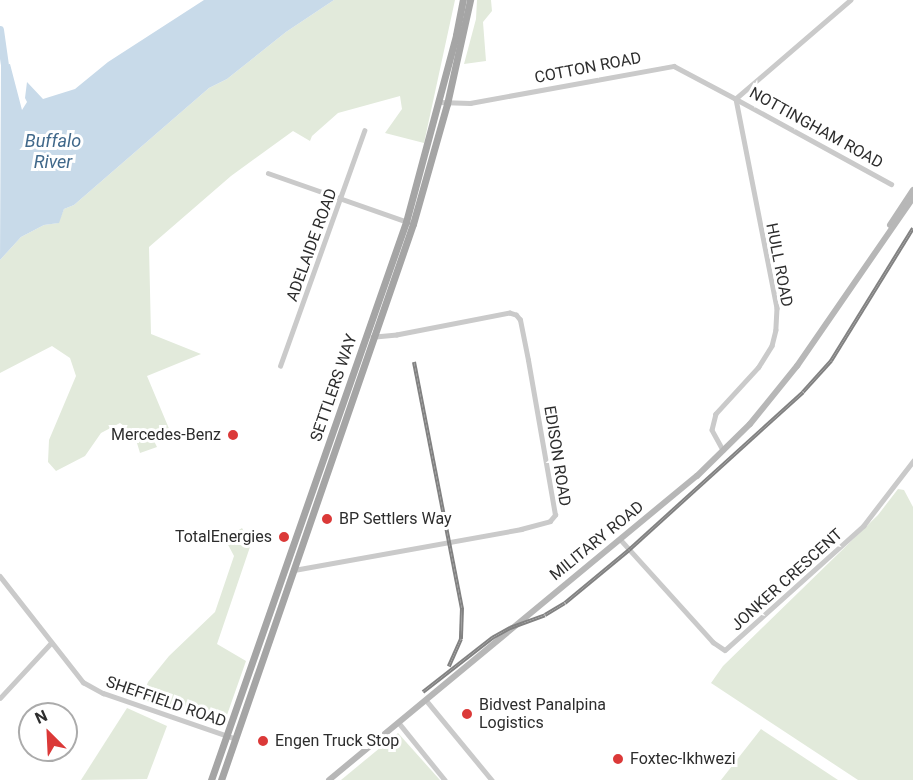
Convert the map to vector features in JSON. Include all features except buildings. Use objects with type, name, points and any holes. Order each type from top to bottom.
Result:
[{"type":"main road","name":"SETTLERS WAY","points":[[443,103],[463,0]]},
{"type":"main road","name":"SETTLERS WAY","points":[[221,780],[375,337],[410,223],[470,0]]},
{"type":"main road","name":"SETTLERS WAY","points":[[211,780],[366,336],[410,223]]},
{"type":"street","name":"NOTTINGHAM ROAD","points":[[851,0],[736,99],[891,183]]},
{"type":"street","name":"COTTON ROAD","points":[[443,103],[470,103],[674,66],[736,99]]},
{"type":"street","name":"HULL ROAD","points":[[723,450],[712,430],[716,414],[759,367],[772,346],[776,330],[777,308],[736,99]]},
{"type":"street","name":"ADELAIDE ROAD","points":[[280,366],[364,131]]},
{"type":"street","points":[[268,173],[410,223]]},
{"type":"street","name":"MILITARY ROAD","points":[[848,291],[849,285],[913,190]]},
{"type":"street","name":"MILITARY ROAD","points":[[329,780],[697,476],[768,404],[913,198]]},
{"type":"street","name":"EDISON ROAD","points":[[285,567],[294,570],[520,529],[550,521],[555,515],[528,360],[520,320],[516,315],[510,313],[375,337],[366,336]]},
{"type":"street","name":"JONKER CRESCENT","points":[[620,539],[713,642],[725,650],[863,526],[913,461]]},
{"type":"street","name":"SHEFFIELD ROAD","points":[[0,576],[77,677],[91,687],[234,738]]},
{"type":"street","points":[[0,698],[51,643]]},
{"type":"street","points":[[426,700],[492,780]]},
{"type":"street","points":[[399,723],[445,780]]},
{"type":"green space","points":[[334,0],[455,0],[424,143],[385,133],[402,109],[400,96],[338,113],[312,136],[310,141],[293,131],[231,176],[149,247],[151,334],[201,354],[147,376],[170,431],[153,439],[157,447],[140,453],[134,433],[120,423],[101,433],[85,456],[56,471],[48,462],[49,440],[76,376],[70,358],[52,346],[0,373],[0,260],[21,237],[44,225],[58,223],[64,209],[74,205],[209,88],[227,79],[286,32]]},
{"type":"green space","points":[[477,0],[491,0],[492,11],[483,22],[486,61],[464,64],[476,19]]},
{"type":"green space","points":[[898,489],[904,490],[913,507],[913,780],[858,780],[711,683],[723,666],[878,515]]},
{"type":"green space","points":[[242,528],[251,544],[217,644],[246,661],[227,715],[215,722],[195,710],[151,704],[145,699],[144,692],[148,682],[169,656],[215,612],[234,556],[225,539]]},
{"type":"green space","points":[[127,708],[167,726],[147,779],[81,780]]},
{"type":"green space","points":[[761,729],[838,780],[721,780]]},
{"type":"green space","points":[[398,733],[440,780],[341,780]]},
{"type":"water","name":"Buffalo River","points":[[204,0],[334,0],[286,32],[227,79],[209,88],[74,205],[64,209],[59,223],[44,225],[21,237],[0,260],[1,65],[10,64],[22,110],[27,102],[25,98],[27,82],[43,99],[75,89],[108,62]]},
{"type":"waterway","points":[[0,30],[5,64]]},
{"type":"railway","points":[[423,692],[492,638],[510,628],[545,615],[565,603],[629,550],[803,392],[831,361],[913,228]]},
{"type":"railway","points":[[414,362],[462,608],[461,639],[449,666]]},
{"type":"place","name":"Mercedes-Benz","points":[[233,435]]},
{"type":"place","name":"BP Settlers Way","points":[[327,519]]},
{"type":"place","name":"TotalEnergies","points":[[284,537]]},
{"type":"place","name":"Bidvest Panalpina Logistics","points":[[467,714]]},
{"type":"place","name":"Engen Truck Stop","points":[[263,741]]},
{"type":"place","name":"Foxtec-Ikhwezi","points":[[618,759]]}]
